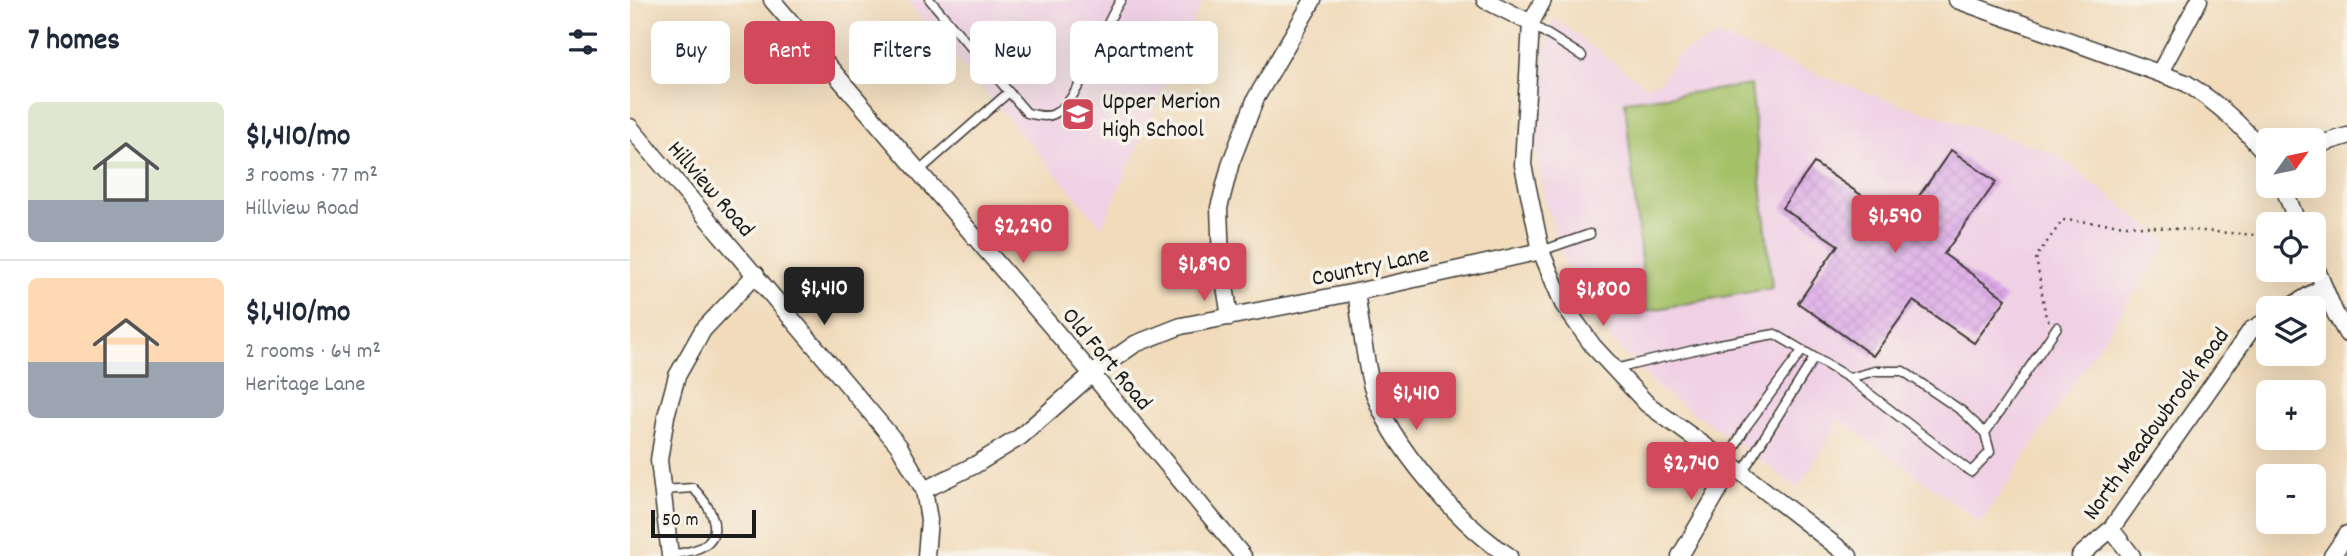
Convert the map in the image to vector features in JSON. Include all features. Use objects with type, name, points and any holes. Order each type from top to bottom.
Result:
[{"type":"street","name":"Old Fort Road","points":[[772,0],[1092,374],[1243,556]]},
{"type":"street","points":[[1230,317],[1221,261],[1219,208],[1231,162],[1256,99],[1313,0]]},
{"type":"street","points":[[1485,0],[1531,23]]},
{"type":"street","points":[[1543,0],[1531,23],[1523,165],[1541,251],[1563,304],[1593,346],[1647,404],[1849,556]]},
{"type":"street","points":[[1957,0],[2186,83],[2211,99],[2241,124],[2256,142]]},
{"type":"street","points":[[2000,17],[2006,0]]},
{"type":"street","points":[[2160,72],[2199,0]]},
{"type":"street","name":"Hillview Road","points":[[630,127],[899,446],[924,490],[929,520],[926,556]]},
{"type":"street","points":[[2326,142],[2347,136]]},
{"type":"street","name":"Country Lane","points":[[924,490],[975,465],[1020,437],[1092,374],[1135,344],[1181,326],[1356,292],[1541,251]]},
{"type":"street","points":[[670,555],[659,460],[666,416],[677,376],[703,330],[755,274]]},
{"type":"street","points":[[2321,282],[2347,334]]},
{"type":"street","points":[[2308,296],[2323,287]]},
{"type":"street","points":[[1356,292],[1373,387],[1390,427],[1421,471],[1463,518],[1493,546],[1509,556]]},
{"type":"street","name":"North Meadowbrook Road","points":[[2080,556],[2111,529],[2251,330],[2256,327]]},
{"type":"street","points":[[1680,556],[1734,467]]},
{"type":"street","points":[[2111,529],[2132,556]]},
{"type":"street","points":[[2332,556],[2347,534]]},
{"type":"lane","points":[[930,0],[1027,113],[1040,116],[1053,114],[1065,105],[1121,0]]},
{"type":"lane","points":[[1531,23],[1582,56]]},
{"type":"lane","points":[[919,171],[1009,92]]},
{"type":"lane","points":[[1541,251],[1590,234]]},
{"type":"lane","points":[[1985,433],[2057,327]]},
{"type":"lane","points":[[1615,369],[1719,344],[1775,334],[1849,378],[1971,472],[1990,452],[1985,433],[1962,411],[1903,371],[1875,371],[1849,378]]},
{"type":"lane","points":[[1734,467],[1745,428],[1802,351]]},
{"type":"lane","points":[[1734,467],[1814,358]]},
{"type":"lane","points":[[663,490],[693,488],[710,509],[714,526],[706,545],[670,555]]},
{"type":"path","points":[[2057,327],[2046,318],[2036,257],[2063,220],[2256,235]]},
{"type":"shaded area","name":"Upper Merion High School","points":[[905,0],[1203,0],[1194,21],[1070,21],[1070,84],[1166,84],[1102,227],[978,84],[1056,84],[1056,21],[970,21],[970,75],[956,59],[956,21],[923,21]]},
{"type":"shaded area","points":[[1553,18],[1646,86],[1660,81],[1679,54],[1718,36],[1881,98],[2053,152],[2168,242],[1981,523],[1840,420],[1798,489],[1656,387],[1597,324],[1569,274],[1544,198],[1535,142],[1546,46]]},
{"type":"green space","points":[[1751,85],[1772,288],[1646,311],[1625,101]]},
{"type":"building","points":[[1951,150],[1996,182],[1944,254],[2006,299],[1974,343],[1913,301],[1873,356],[1798,303],[1838,245],[1782,208],[1814,163],[1901,222]]},
{"type":"place","name":"Upper Merion High School","points":[[1078,114]]}]
